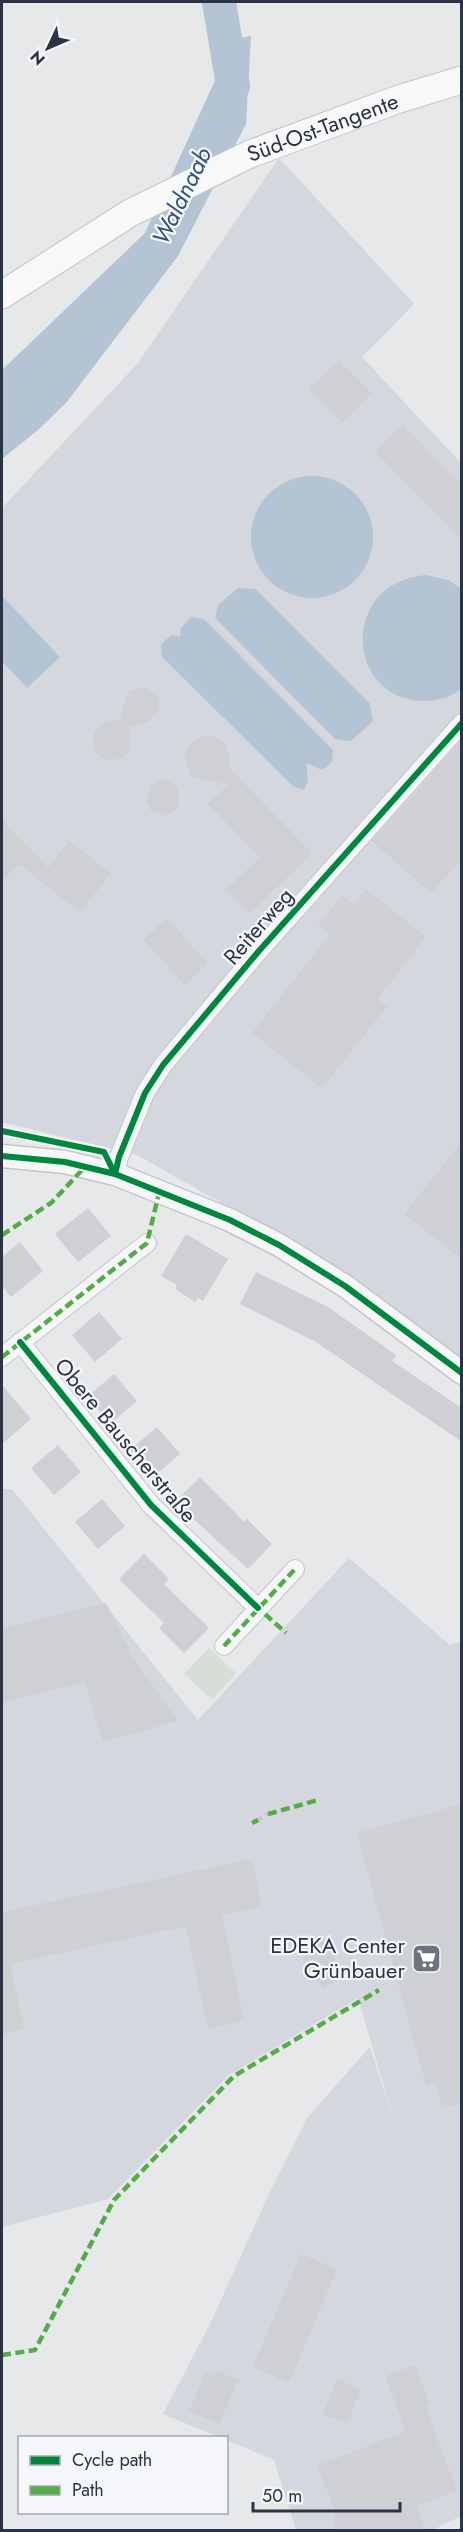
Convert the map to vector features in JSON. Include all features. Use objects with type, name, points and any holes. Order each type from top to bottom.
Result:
[{"type":"main road","name":"Süd-Ost-Tangente","points":[[2,295],[130,213],[250,154],[399,99],[462,80]]},
{"type":"street","name":"Reiterweg","points":[[115,1174],[119,1157],[145,1093],[163,1065],[258,951],[462,723]]},
{"type":"street","points":[[2,1156],[65,1162],[115,1174],[230,1220],[279,1245],[345,1286],[462,1373]]},
{"type":"street","points":[[2,1357],[147,1243]]},
{"type":"street","name":"Obere Bauscherstraße","points":[[20,1342],[151,1505],[258,1608]]},
{"type":"street","points":[[224,1646],[295,1569]]},
{"type":"path","points":[[258,1820],[268,1814]]},
{"type":"shaded area","points":[[279,158],[414,304],[362,357],[461,463],[461,1360],[340,1270],[137,1155],[2,1122],[2,508],[138,363]]},
{"type":"shaded area","points":[[2,1489],[12,1489],[198,1720],[349,1558],[450,1645],[461,1641],[461,2516],[433,2530],[296,2530],[274,2460],[228,2440],[228,2436],[217,2436],[163,2414],[211,2322],[268,2196],[308,2117],[370,2047],[395,2124],[358,1998],[229,2075],[108,2199],[2,2227]]},
{"type":"shaded area","points":[[209,1648],[236,1673],[212,1700],[184,1674]]},
{"type":"water","points":[[251,36],[246,124],[178,256],[66,403],[38,430],[2,459],[2,370],[145,233],[218,74],[217,42]]},
{"type":"water","points":[[312,476],[335,481],[355,494],[368,514],[373,537],[368,560],[355,580],[335,593],[312,598],[289,593],[269,580],[256,560],[251,537],[256,514],[269,494],[289,481]]},
{"type":"water","points":[[426,575],[448,580],[461,588],[461,689],[445,698],[427,701],[400,696],[380,683],[367,664],[363,641],[366,618],[378,598],[397,583]]},
{"type":"water","points":[[238,588],[256,589],[370,704],[373,721],[351,741],[335,739],[215,618],[218,605]]},
{"type":"water","points":[[2,596],[60,657],[27,688],[2,661]]},
{"type":"water","points":[[191,617],[204,619],[333,750],[332,762],[322,770],[306,763],[308,780],[304,790],[294,787],[162,657],[161,645],[171,635],[180,637],[181,628]]},
{"type":"building","points":[[339,360],[372,394],[343,423],[309,389]]},
{"type":"building","points":[[403,425],[462,486],[462,541],[375,451]]},
{"type":"building","points":[[143,687],[149,689],[158,698],[156,716],[148,722],[129,727],[130,749],[123,757],[110,761],[102,758],[93,748],[94,733],[103,723],[121,719],[126,695],[131,690]]},
{"type":"building","points":[[203,736],[212,736],[225,743],[230,756],[229,768],[312,853],[250,914],[226,890],[260,857],[208,804],[228,785],[190,776],[186,752],[190,744]]},
{"type":"building","points":[[462,740],[462,858],[431,893],[372,841]]},
{"type":"building","points":[[160,780],[168,781],[179,787],[179,806],[175,811],[164,816],[151,811],[146,801],[150,786]]},
{"type":"building","points":[[2,819],[48,868],[69,841],[111,873],[80,912],[19,864],[2,881]]},
{"type":"building","points":[[366,889],[426,937],[378,999],[387,1006],[322,1088],[252,1033],[330,934],[318,925],[342,895],[354,904]]},
{"type":"building","points":[[167,918],[208,963],[185,985],[143,940]]},
{"type":"building","points":[[462,1141],[462,1259],[404,1214]]},
{"type":"building","points":[[88,1208],[111,1236],[78,1262],[55,1234]]},
{"type":"building","points":[[186,1234],[228,1259],[203,1301],[198,1298],[195,1302],[175,1289],[177,1285],[161,1276]]},
{"type":"building","points":[[20,1242],[43,1271],[11,1297],[2,1286],[2,1257]]},
{"type":"building","points":[[256,1272],[328,1307],[396,1355],[392,1361],[462,1408],[462,1442],[316,1342],[240,1304]]},
{"type":"building","points":[[99,1312],[122,1339],[95,1362],[72,1335]]},
{"type":"building","points":[[114,1374],[137,1401],[110,1424],[88,1396]]},
{"type":"building","points":[[2,1385],[31,1419],[2,1444]]},
{"type":"building","points":[[157,1427],[180,1454],[153,1477],[130,1450]]},
{"type":"building","points":[[58,1445],[81,1472],[54,1495],[31,1468]]},
{"type":"building","points":[[200,1477],[244,1522],[247,1519],[272,1544],[248,1569],[175,1502]]},
{"type":"building","points":[[102,1499],[125,1526],[98,1549],[75,1522]]},
{"type":"building","points":[[144,1554],[169,1579],[164,1584],[209,1628],[184,1653],[159,1628],[164,1623],[119,1579]]},
{"type":"building","points":[[106,1603],[133,1658],[178,1721],[103,1742],[85,1682],[2,1703],[2,1628]]},
{"type":"building","name":"EDEKA Center Grünbauer","points":[[462,1804],[462,2103],[442,2108],[435,2082],[426,2085],[357,1833]]},
{"type":"building","points":[[252,1859],[262,1907],[222,1915],[244,2021],[208,2029],[186,1926],[10,1964],[24,2029],[2,2034],[2,1912]]},
{"type":"building","points":[[320,1937],[345,1975],[323,1989],[298,1951]]},
{"type":"building","points":[[301,2254],[337,2269],[289,2383],[253,2367]]},
{"type":"building","points":[[415,2365],[430,2405],[425,2406],[457,2491],[417,2506],[425,2530],[334,2530],[335,2510],[317,2466],[406,2431],[385,2376]]},
{"type":"building","points":[[206,2371],[216,2375],[217,2371],[238,2380],[219,2424],[189,2411]]},
{"type":"building","points":[[337,2379],[361,2389],[347,2423],[323,2414]]},
{"type":"waterway","name":"Waldnaab","points":[[219,2],[233,86]]},
{"type":"marked path","points":[[2,1235],[51,1203],[84,1168]]},
{"type":"marked path","points":[[2,1357],[147,1243],[159,1193]]},
{"type":"marked path","points":[[224,1646],[295,1569]]},
{"type":"marked path","points":[[255,1605],[286,1633]]},
{"type":"marked path","points":[[268,1814],[318,1800]]},
{"type":"marked path","points":[[252,1823],[258,1820]]},
{"type":"marked path","points":[[2,2355],[35,2350],[114,2200],[234,2076],[379,1990]]},
{"type":"cycle path","points":[[115,1174],[119,1157],[145,1093],[163,1065],[258,952],[462,723]]},
{"type":"cycle path","points":[[2,1131],[104,1152],[115,1174]]},
{"type":"cycle path","points":[[2,1156],[65,1162],[115,1174],[230,1220],[279,1245],[345,1286],[462,1373]]},
{"type":"cycle path","points":[[20,1342],[151,1505],[258,1608]]},
{"type":"place","name":"EDEKA Center Grünbauer","points":[[426,1958]]}]
